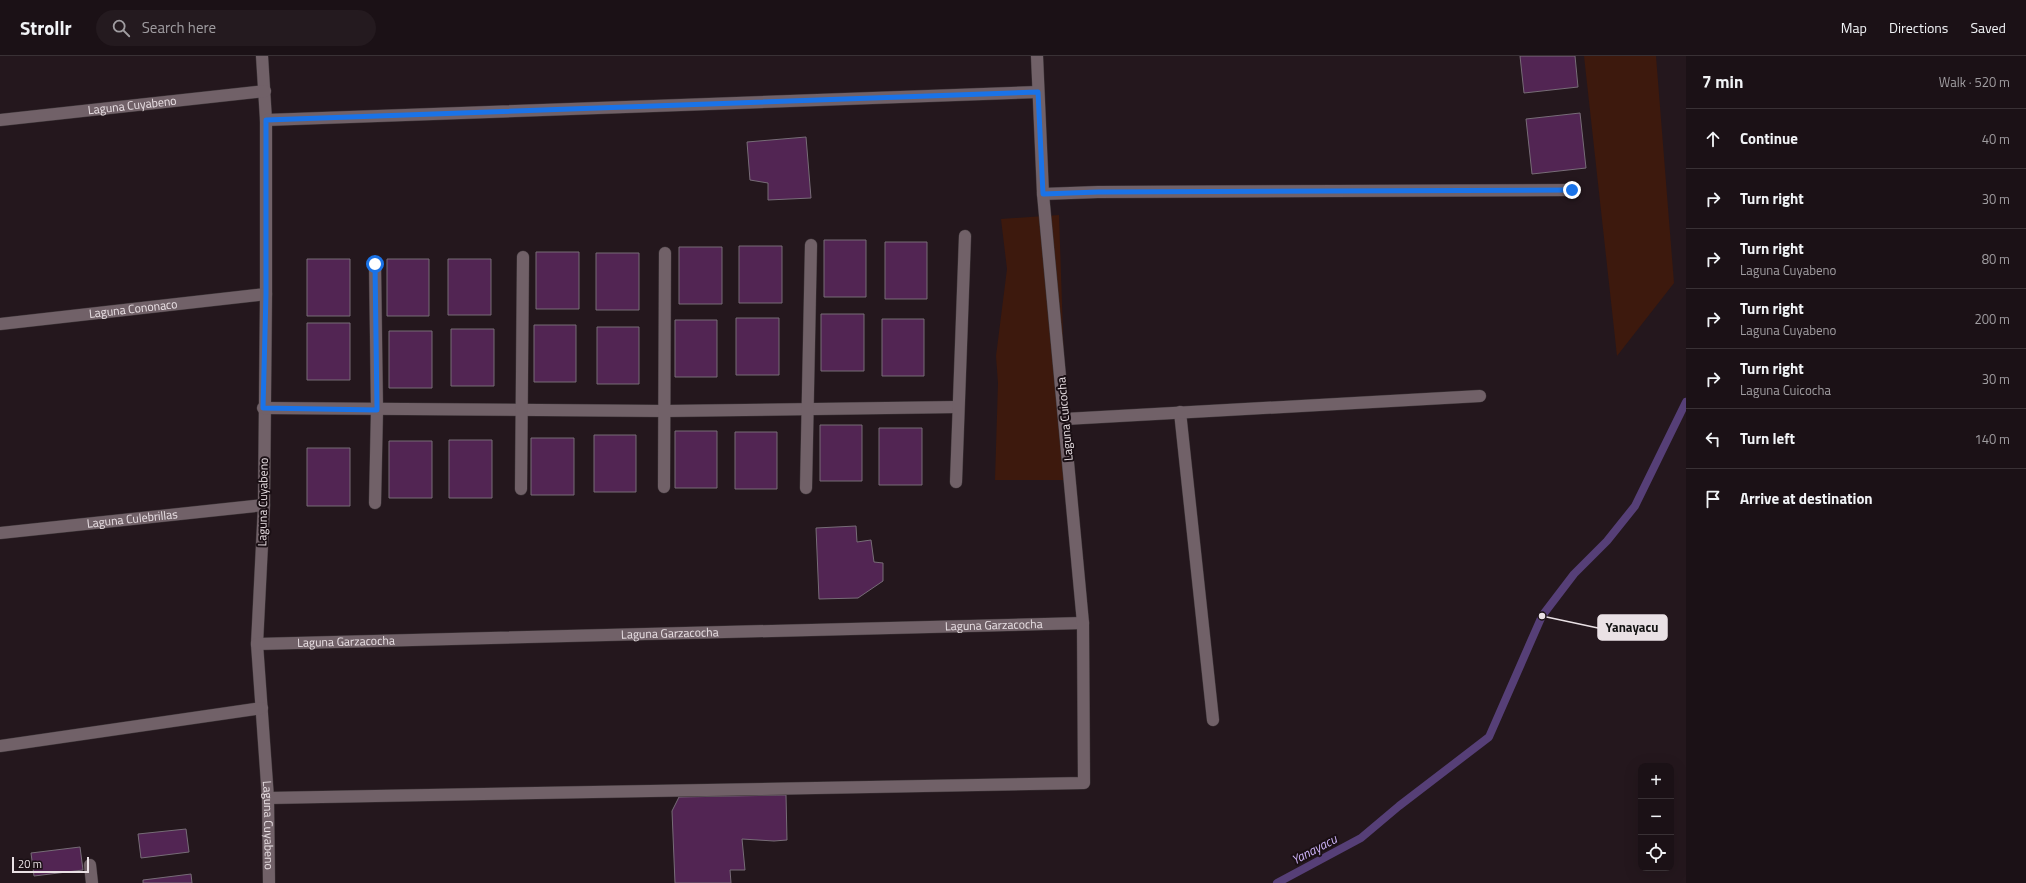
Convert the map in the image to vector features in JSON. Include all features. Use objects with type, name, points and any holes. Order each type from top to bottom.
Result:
[{"type":"street","name":"Laguna Cuyabeno","points":[[262,56],[266,120],[266,294],[263,408],[264,505],[257,644],[268,798],[270,883]]},
{"type":"street","name":"Laguna Cuicocha","points":[[268,798],[1084,783],[1083,623],[1043,194],[1037,56]]},
{"type":"street","name":"Laguna Cuyabeno","points":[[0,120],[265,91]]},
{"type":"street","points":[[266,120],[1038,92]]},
{"type":"street","points":[[1043,194],[1106,192],[1572,190]]},
{"type":"street","points":[[956,482],[965,236]]},
{"type":"street","points":[[806,488],[809,408],[811,244]]},
{"type":"street","points":[[664,487],[665,253]]},
{"type":"street","points":[[521,490],[523,257]]},
{"type":"street","points":[[375,264],[377,410],[375,503]]},
{"type":"street","name":"Laguna Cononaco","points":[[0,324],[266,294]]},
{"type":"street","points":[[1065,419],[1480,396]]},
{"type":"street","points":[[263,408],[665,411],[958,407]]},
{"type":"street","points":[[1180,412],[1213,720]]},
{"type":"street","name":"Laguna Culebrillas","points":[[0,533],[264,505]]},
{"type":"street","name":"Laguna Garzacocha","points":[[257,644],[1083,623]]},
{"type":"street","points":[[0,746],[262,708]]},
{"type":"street","points":[[90,864],[92,883]]},
{"type":"shaded area","points":[[1584,56],[1656,56],[1674,283],[1617,356]]},
{"type":"shaded area","points":[[1059,215],[1068,480],[995,480],[998,383],[996,356],[1007,269],[1001,219]]},
{"type":"building","points":[[1520,56],[1575,56],[1578,87],[1524,93]]},
{"type":"building","points":[[1580,113],[1586,168],[1532,174],[1526,119]]},
{"type":"building","points":[[806,137],[811,198],[768,200],[768,183],[750,180],[747,142]]},
{"type":"building","points":[[824,240],[866,240],[866,297],[824,297]]},
{"type":"building","points":[[885,242],[927,242],[927,299],[885,299]]},
{"type":"building","points":[[739,246],[782,246],[782,303],[739,303]]},
{"type":"building","points":[[679,247],[722,247],[722,304],[679,304]]},
{"type":"building","points":[[536,252],[579,252],[579,309],[536,309]]},
{"type":"building","points":[[596,253],[639,253],[639,310],[596,310]]},
{"type":"building","points":[[307,259],[350,259],[350,316],[307,316]]},
{"type":"building","points":[[387,259],[429,259],[429,316],[387,316]]},
{"type":"building","points":[[448,259],[491,259],[491,315],[448,315]]},
{"type":"building","points":[[821,314],[864,314],[864,371],[821,371]]},
{"type":"building","points":[[736,318],[779,318],[779,375],[736,375]]},
{"type":"building","points":[[882,319],[924,319],[924,376],[882,376]]},
{"type":"building","points":[[675,320],[717,320],[717,377],[675,377]]},
{"type":"building","points":[[307,323],[350,323],[350,380],[307,380]]},
{"type":"building","points":[[534,325],[576,325],[576,382],[534,382]]},
{"type":"building","points":[[597,327],[639,327],[639,384],[597,384]]},
{"type":"building","points":[[451,329],[494,329],[494,386],[451,386]]},
{"type":"building","points":[[389,331],[432,331],[432,388],[389,388]]},
{"type":"building","points":[[820,425],[862,425],[862,481],[820,481]]},
{"type":"building","points":[[879,428],[922,428],[922,485],[879,485]]},
{"type":"building","points":[[675,431],[717,431],[717,488],[675,488]]},
{"type":"building","points":[[735,432],[777,432],[777,489],[735,489]]},
{"type":"building","points":[[594,435],[636,435],[636,492],[594,492]]},
{"type":"building","points":[[531,438],[574,438],[574,495],[531,495]]},
{"type":"building","points":[[449,440],[492,440],[492,498],[449,498]]},
{"type":"building","points":[[389,441],[432,441],[432,498],[389,498]]},
{"type":"building","points":[[307,448],[350,448],[350,506],[307,506]]},
{"type":"building","points":[[856,526],[857,542],[871,540],[874,562],[883,563],[883,581],[858,598],[819,599],[816,528]]},
{"type":"building","points":[[786,795],[787,840],[774,841],[742,839],[745,870],[730,870],[731,883],[675,883],[672,811],[679,797]]},
{"type":"building","points":[[186,829],[189,852],[141,858],[138,834]]},
{"type":"building","points":[[80,847],[83,870],[34,876],[31,853]]},
{"type":"building","points":[[191,874],[192,883],[143,883],[143,880]]},
{"type":"waterway","name":"Yanayacu","points":[[1277,883],[1361,838],[1399,806],[1489,737],[1542,616],[1574,574],[1607,541],[1635,506],[1686,402]]},
{"type":"place","name":"Yanayacu","points":[[1542,616]]},
{"type":"route","points":[[375,264],[377,410],[263,408],[266,294],[266,120],[1038,92],[1043,194],[1098,192],[1572,190]]}]
